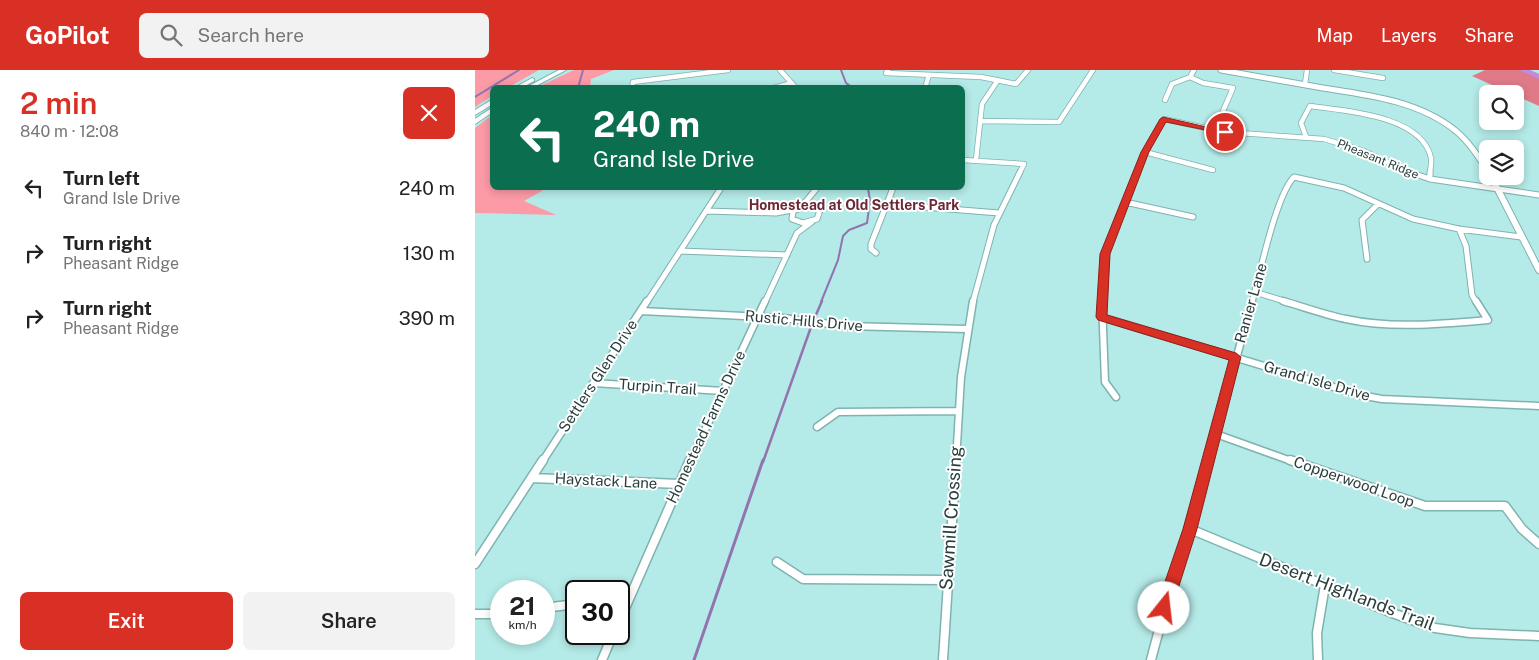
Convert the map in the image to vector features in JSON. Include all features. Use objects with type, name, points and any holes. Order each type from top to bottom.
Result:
[{"type":"main road","points":[[522,85],[552,70]]},
{"type":"main road","points":[[533,85],[563,70]]},
{"type":"main road","points":[[475,113],[490,103]]},
{"type":"main road","points":[[475,122],[490,111]]},
{"type":"street","points":[[632,85],[633,82],[640,80],[728,70]]},
{"type":"street","points":[[780,70],[792,83],[785,85]]},
{"type":"street","points":[[888,70],[886,73],[981,77],[1016,84],[1028,70]]},
{"type":"street","points":[[981,121],[1059,122],[1093,70]]},
{"type":"street","points":[[1165,100],[1175,81],[1189,77],[1194,70]]},
{"type":"street","points":[[1221,70],[1391,99],[1437,118],[1468,140],[1479,154]]},
{"type":"street","points":[[1305,84],[1307,70]]},
{"type":"street","points":[[1334,70],[1383,78]]},
{"type":"street","points":[[926,85],[929,75]]},
{"type":"street","points":[[1189,77],[1203,83],[1233,88],[1223,110]]},
{"type":"street","points":[[965,160],[977,160],[984,100],[998,80]]},
{"type":"street","points":[[1306,137],[1301,123],[1310,106],[1390,121],[1404,127],[1422,140],[1433,165],[1430,180]]},
{"type":"street","name":"Pheasant Ridge","points":[[1116,397],[1105,382],[1101,317],[1105,254],[1145,152],[1163,119],[1225,132],[1306,137],[1336,142],[1363,151],[1410,173],[1430,180],[1539,195]]},
{"type":"street","points":[[1145,152],[1172,160],[1201,164],[1213,170]]},
{"type":"street","name":"Sawmill Crossing","points":[[943,660],[946,580],[958,411],[967,329],[984,254],[999,213],[1025,164],[977,160]]},
{"type":"street","name":"Ranier Lane","points":[[1151,660],[1168,593],[1190,529],[1275,218],[1289,182],[1294,177],[1344,188],[1413,219],[1459,229],[1521,237]]},
{"type":"street","points":[[1495,185],[1539,270]]},
{"type":"street","name":"Settlers Glen Drive","points":[[475,564],[720,190]]},
{"type":"street","points":[[797,233],[791,214],[814,194],[816,190]]},
{"type":"street","points":[[876,253],[871,248],[871,244],[892,190]]},
{"type":"street","points":[[776,213],[803,223],[813,221],[820,216],[820,210],[814,194]]},
{"type":"street","points":[[1125,202],[1193,217]]},
{"type":"street","points":[[887,204],[999,213]]},
{"type":"street","points":[[1367,259],[1362,220],[1378,204]]},
{"type":"street","points":[[706,211],[776,213],[810,205],[818,208]]},
{"type":"street","name":"Homestead Farms Drive","points":[[630,589],[797,233],[813,221]]},
{"type":"street","points":[[1255,292],[1344,319],[1362,322],[1441,324],[1488,320],[1472,295],[1466,246],[1459,229]]},
{"type":"street","points":[[680,250],[787,255]]},
{"type":"street","name":"Rustic Hills Drive","points":[[641,311],[812,320],[846,326],[967,329]]},
{"type":"street","name":"Grand Isle Drive","points":[[1101,317],[1359,395],[1383,399],[1539,406]]},
{"type":"street","name":"Turpin Trail","points":[[593,383],[723,391]]},
{"type":"street","points":[[817,427],[838,412],[958,411]]},
{"type":"street","name":"Copperwood Loop","points":[[1216,434],[1411,503],[1425,506],[1505,506],[1522,529],[1539,544]]},
{"type":"street","name":"Haystack Lane","points":[[532,478],[680,484]]},
{"type":"street","name":"Desert Highlands Trail","points":[[1190,529],[1435,628],[1469,633],[1539,636]]},
{"type":"street","points":[[777,562],[803,579],[946,580]]},
{"type":"street","points":[[1318,660],[1317,634],[1325,585]]},
{"type":"street","points":[[475,614],[490,614]]},
{"type":"street","points":[[602,660],[608,645]]},
{"type":"shaded area","points":[[475,70],[539,70],[513,85],[490,85],[490,97],[475,107]]},
{"type":"shaded area","points":[[574,70],[614,70],[591,79],[590,85],[542,85]]},
{"type":"shaded area","points":[[1485,70],[1529,70],[1539,74],[1539,106],[1524,99],[1524,85],[1492,85],[1472,76]]},
{"type":"shaded area","points":[[490,117],[490,190],[543,190],[524,201],[556,215],[475,213],[475,128]]},
{"type":"waterway","points":[[495,85],[519,70]]},
{"type":"waterway","points":[[579,85],[583,70]]},
{"type":"waterway","points":[[841,70],[846,83],[849,85]]},
{"type":"waterway","points":[[1523,70],[1539,77]]},
{"type":"waterway","points":[[475,97],[490,88]]},
{"type":"waterway","points":[[821,302],[838,260],[843,236],[849,230],[867,223],[870,201],[868,190]]},
{"type":"waterway","points":[[815,317],[822,301]]},
{"type":"waterway","points":[[763,462],[811,327]]},
{"type":"waterway","points":[[694,660],[763,460]]},
{"type":"district","name":"Homestead at Old Settlers Park","points":[[854,205]]},
{"type":"route","points":[[1164,608],[1190,529],[1236,357],[1101,317],[1105,254],[1145,152],[1163,119],[1225,132]]}]
